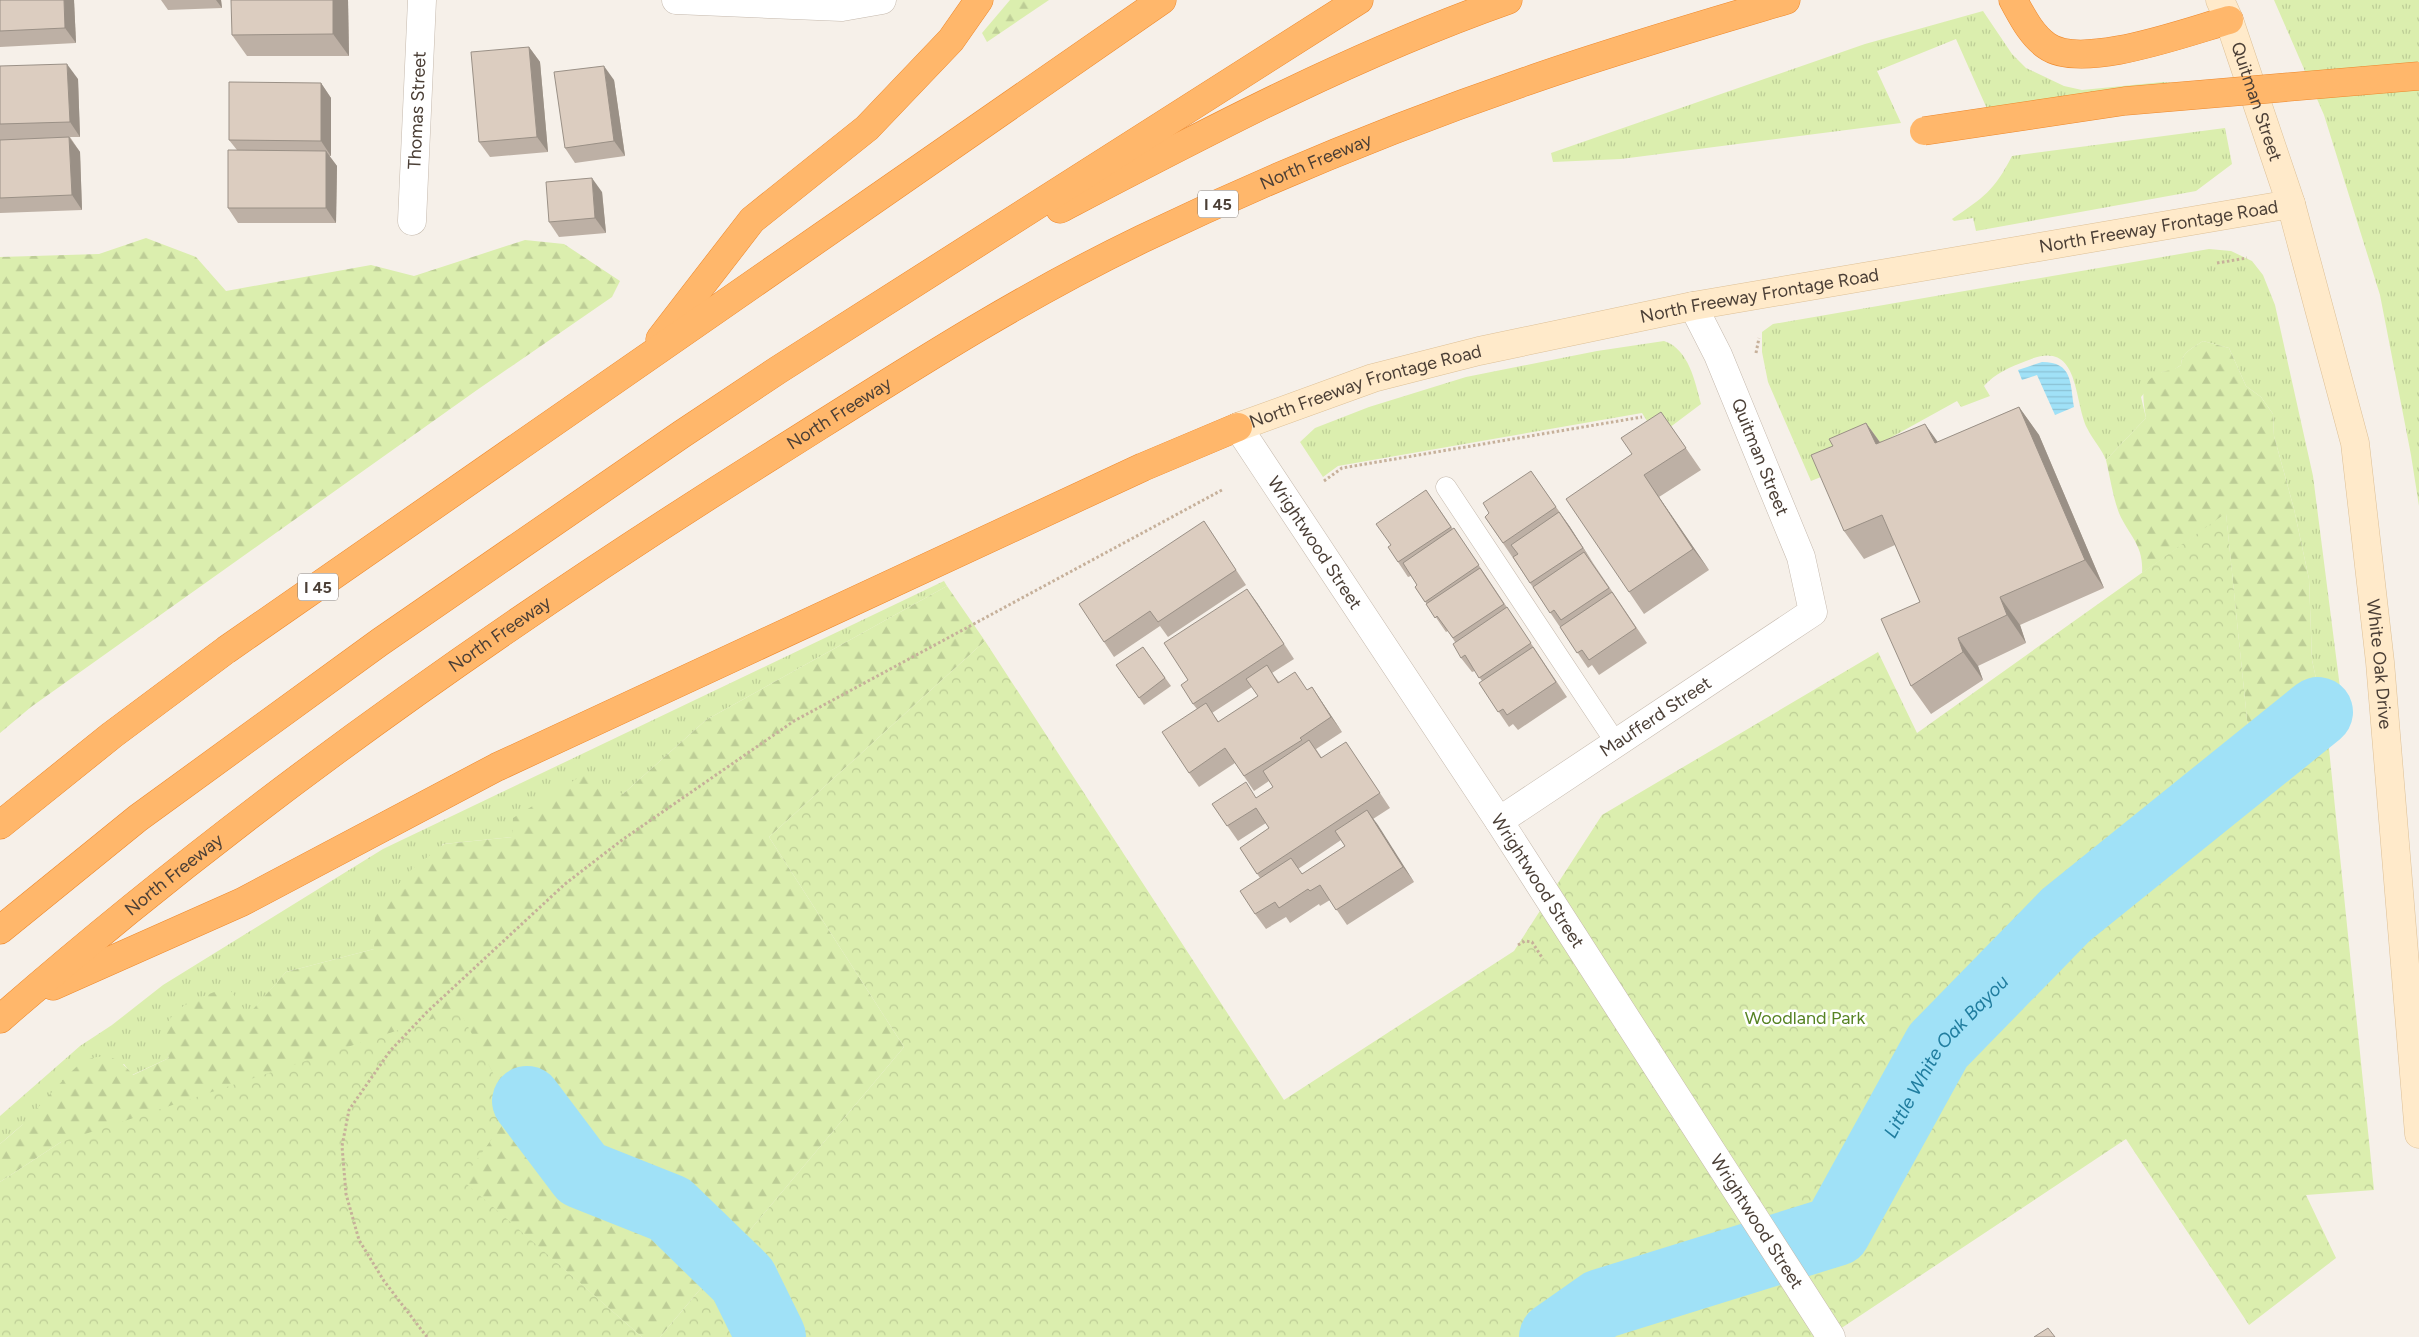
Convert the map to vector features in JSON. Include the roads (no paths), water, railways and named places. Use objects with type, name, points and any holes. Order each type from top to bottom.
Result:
[{"type":"highway","points":[[644,360],[752,220],[868,128],[951,40],[979,0]]},
{"type":"highway","name":"I 45","points":[[0,825],[112,735],[226,650],[1162,0]]},
{"type":"highway","points":[[0,930],[138,818],[380,642],[682,434],[778,370],[1358,0]]},
{"type":"highway","points":[[778,370],[1010,236],[1196,137],[1398,44],[1508,0]]},
{"type":"highway","name":"North Freeway","points":[[0,1019],[133,907],[240,821],[425,685],[696,504],[956,340],[1047,287],[1138,240],[1223,201],[1343,150],[1528,81],[1786,0]]},
{"type":"highway","points":[[2012,0],[2027,26],[2047,46],[2069,54],[2089,55],[2137,46],[2225,10]]},
{"type":"highway","points":[[1924,131],[2125,101],[2419,76]]},
{"type":"highway","points":[[22,1000],[242,902],[506,763],[1144,467],[1238,427]]},
{"type":"main road","name":"Quitman Street","points":[[2225,10],[2290,204]]},
{"type":"main road","name":"North Freeway Frontage Road","points":[[1238,427],[1373,378],[1479,351],[1693,306],[2290,204]]},
{"type":"main road","name":"White Oak Drive","points":[[2290,204],[2355,443],[2380,662],[2419,1134]]},
{"type":"street","name":"Thomas Street","points":[[412,221],[422,0]]},
{"type":"street","points":[[676,0],[842,7],[882,0]]},
{"type":"street","name":"Quitman Street","points":[[1693,306],[1718,355],[1801,557],[1813,612]]},
{"type":"street","name":"Wrightwood Street","points":[[1238,427],[1498,821],[1832,1337]]},
{"type":"street","name":"Maufferd Street","points":[[1498,821],[1813,612]]},
{"type":"lane","points":[[1446,487],[1616,743]]},
{"type":"water","points":[[2042,362],[2052,363],[2065,370],[2070,382],[2074,407],[2055,415],[2037,375],[2022,380],[2018,370]]},
{"type":"waterway","name":"Little White Oak Bayou","points":[[1554,1337],[1601,1304],[1836,1231],[1938,1046],[2066,915],[2318,712]]},
{"type":"waterway","name":"Little White Oak Bayou","points":[[527,1101],[582,1174],[670,1209],[743,1280],[771,1337]]},
{"type":"park label","name":"Woodland Park","points":[[1805,1018]]}]
